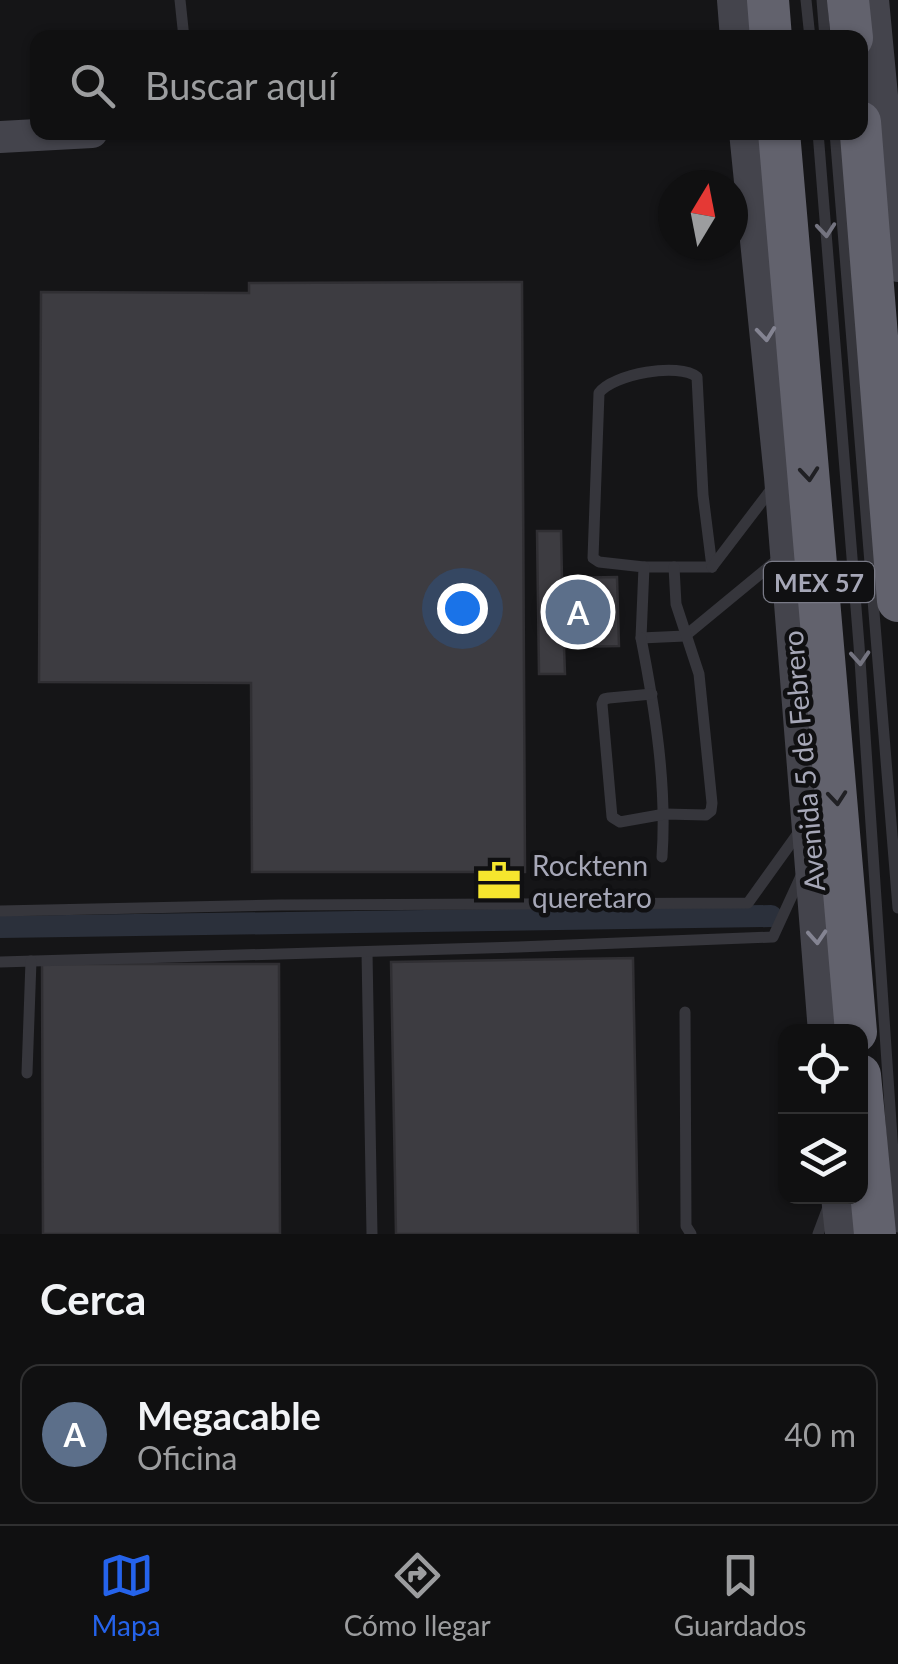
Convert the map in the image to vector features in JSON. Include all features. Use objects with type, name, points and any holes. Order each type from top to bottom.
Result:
[{"type":"highway","points":[[768,0],[771,30]]},
{"type":"highway","points":[[848,0],[851,30]]},
{"type":"highway","name":"MEX 57","points":[[882,127],[898,601]]},
{"type":"highway","name":"Avenida 5 de Febrero","points":[[780,140],[855,1024]]},
{"type":"highway","points":[[864,1114],[875,1234]]},
{"type":"main road","points":[[733,0],[735,30]]},
{"type":"main road","points":[[873,0],[898,266]]},
{"type":"main road","points":[[0,138],[30,136]]},
{"type":"main road","name":"Avenida 5 de Febrero","points":[[746,140],[780,477],[823,1024]]},
{"type":"main road","points":[[835,1204],[841,1234]]},
{"type":"lane","points":[[180,0],[183,30]]},
{"type":"lane","points":[[806,0],[809,30]]},
{"type":"lane","points":[[822,0],[825,30]]},
{"type":"lane","points":[[819,140],[859,646],[898,1226]]},
{"type":"lane","points":[[836,140],[898,908]]},
{"type":"lane","points":[[684,370],[697,378],[703,495],[712,568],[644,567],[593,558],[599,393],[608,383],[648,372],[684,370]]},
{"type":"lane","points":[[712,568],[780,477]]},
{"type":"lane","points":[[641,638],[685,636],[786,553]]},
{"type":"lane","points":[[644,567],[641,638],[652,694],[665,814],[662,858]]},
{"type":"lane","points":[[652,694],[604,699],[602,704],[612,817],[620,822],[665,814],[706,815],[712,803],[699,674],[676,604],[674,568]]},
{"type":"lane","points":[[0,911],[748,903],[808,821]]},
{"type":"lane","points":[[0,962],[773,938],[810,855]]},
{"type":"lane","points":[[367,952],[372,1234]]},
{"type":"lane","points":[[27,1072],[30,961]]},
{"type":"lane","points":[[685,1012],[686,1226],[692,1234]]},
{"type":"lane","points":[[818,1234],[831,1204]]},
{"type":"building","points":[[522,282],[525,872],[252,872],[251,683],[39,682],[41,292],[249,293],[249,283]]},
{"type":"building","points":[[537,531],[561,531],[562,578],[617,577],[619,646],[564,647],[565,674],[539,674]]},
{"type":"building","points":[[633,958],[638,1234],[396,1234],[391,962]]},
{"type":"building","points":[[42,964],[279,964],[280,1234],[43,1234]]},
{"type":"waterway","points":[[0,927],[771,916]]},
{"type":"place","name":"Megacable","points":[[578,612]]},
{"type":"place","name":"Rocktenn queretaro","points":[[499,881]]}]
